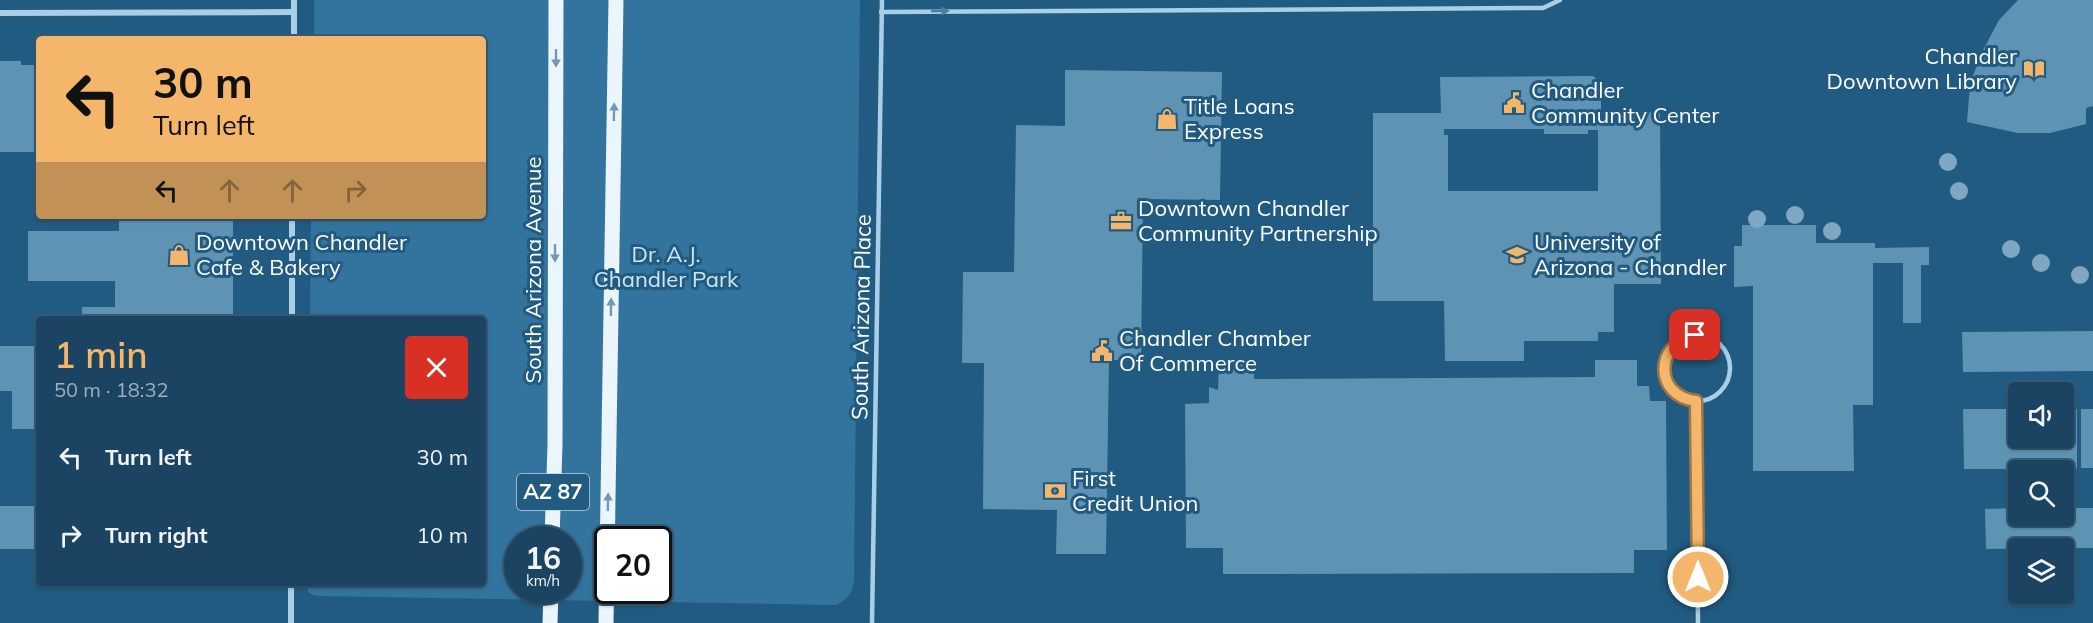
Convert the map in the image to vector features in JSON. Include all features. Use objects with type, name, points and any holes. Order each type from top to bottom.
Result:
[{"type":"main road","name":"South Arizona Avenue","points":[[552,526],[555,444],[556,0]]},
{"type":"main road","name":"AZ 87","points":[[606,623],[616,0]]},
{"type":"main road","points":[[550,623],[551,604]]},
{"type":"street","points":[[294,0],[294,36]]},
{"type":"street","points":[[0,13],[294,12]]},
{"type":"street","points":[[292,219],[292,316]]},
{"type":"street","points":[[291,586],[291,623]]},
{"type":"lane","name":"South Arizona Place","points":[[872,623],[882,0]]},
{"type":"lane","points":[[881,12],[1543,8],[1560,0]]},
{"type":"lane","points":[[1695,335],[1706,336],[1716,341],[1724,349],[1729,359],[1730,370],[1728,381],[1722,391],[1712,398],[1696,401],[1681,397],[1673,391],[1664,372],[1668,351],[1685,338],[1695,335]]},
{"type":"lane","points":[[1696,401],[1698,623]]},
{"type":"green space","name":"Dr. A.J. Chandler Park","points":[[314,0],[860,0],[854,582],[851,593],[846,598],[836,605],[672,602],[672,526],[594,526],[594,601],[582,601],[582,526],[504,526],[504,599],[318,596],[308,592],[307,586],[486,586],[486,316],[310,316],[311,219],[486,219],[486,36],[314,36]]},
{"type":"building","name":"Chandler Downtown Library","points":[[2018,0],[2093,0],[2093,106],[2086,108],[2086,124],[2050,133],[2018,133],[1967,122],[1970,84],[1981,54],[1999,20]]},
{"type":"building","points":[[0,61],[21,61],[21,65],[36,65],[36,152],[0,152]]},
{"type":"building","points":[[1065,70],[1222,72],[1220,200],[1143,199],[1141,361],[1109,360],[1106,554],[1056,554],[1057,510],[983,509],[984,363],[962,363],[963,272],[1014,272],[1016,125],[1065,126]]},
{"type":"building","points":[[1593,76],[1601,83],[1601,112],[1660,112],[1661,284],[1614,284],[1614,332],[1598,332],[1598,341],[1524,341],[1524,361],[1445,361],[1444,301],[1373,301],[1373,113],[1441,113],[1440,77]],"holes":[[[1444,129],[1544,129],[1544,134],[1588,134],[1588,130],[1598,130],[1598,191],[1448,191],[1448,135],[1444,135]]]},
{"type":"building","points":[[119,219],[233,219],[233,316],[82,316],[82,307],[115,307],[115,281],[28,281],[28,231],[119,231]]},
{"type":"building","points":[[1742,225],[1816,225],[1816,243],[1875,243],[1875,248],[1929,247],[1929,265],[1921,265],[1921,323],[1903,323],[1903,263],[1873,263],[1873,405],[1853,405],[1854,471],[1753,471],[1753,286],[1734,287],[1734,246],[1742,246]]},
{"type":"building","points":[[2093,331],[2093,371],[1963,372],[1962,332]]},
{"type":"building","points":[[0,346],[36,346],[36,429],[12,429],[12,391],[0,391]]},
{"type":"building","points":[[1595,360],[1637,360],[1637,386],[1649,386],[1650,401],[1666,401],[1667,550],[1634,550],[1634,573],[1223,574],[1223,548],[1186,548],[1185,404],[1209,403],[1209,387],[1218,390],[1219,361],[1254,361],[1254,379],[1595,377]]},
{"type":"building","points":[[1963,409],[2008,409],[2008,448],[2074,448],[2074,409],[2077,409],[2077,469],[2074,469],[2074,460],[2008,460],[2008,469],[1964,469]]},
{"type":"building","points":[[2081,409],[2093,409],[2093,468],[2081,468]]},
{"type":"building","points":[[36,466],[36,549],[0,549],[0,506],[35,506]]},
{"type":"building","points":[[2008,508],[2008,526],[2074,526],[2074,508],[2093,508],[2093,548],[2074,548],[2074,538],[2008,538],[2008,549],[1986,549],[1985,509]]},
{"type":"place","name":"Chandler Downtown Library","points":[[2034,69]]},
{"type":"place","name":"Chandler Community Center","points":[[1514,103]]},
{"type":"place","name":"Title Loans Express","points":[[1167,119]]},
{"type":"place","name":"Downtown Chandler Community Partnership","points":[[1121,221]]},
{"type":"place","name":"Downtown Chandler Cafe & Bakery","points":[[179,255]]},
{"type":"place","name":"University of Arizona - Chandler","points":[[1517,255]]},
{"type":"place","name":"Chandler Chamber Of Commerce","points":[[1102,351]]},
{"type":"place","name":"First Credit Union","points":[[1055,491]]},
{"type":"route","points":[[1695,335],[1676,343],[1668,351],[1664,372],[1673,391],[1681,397],[1696,401],[1698,577]]}]
